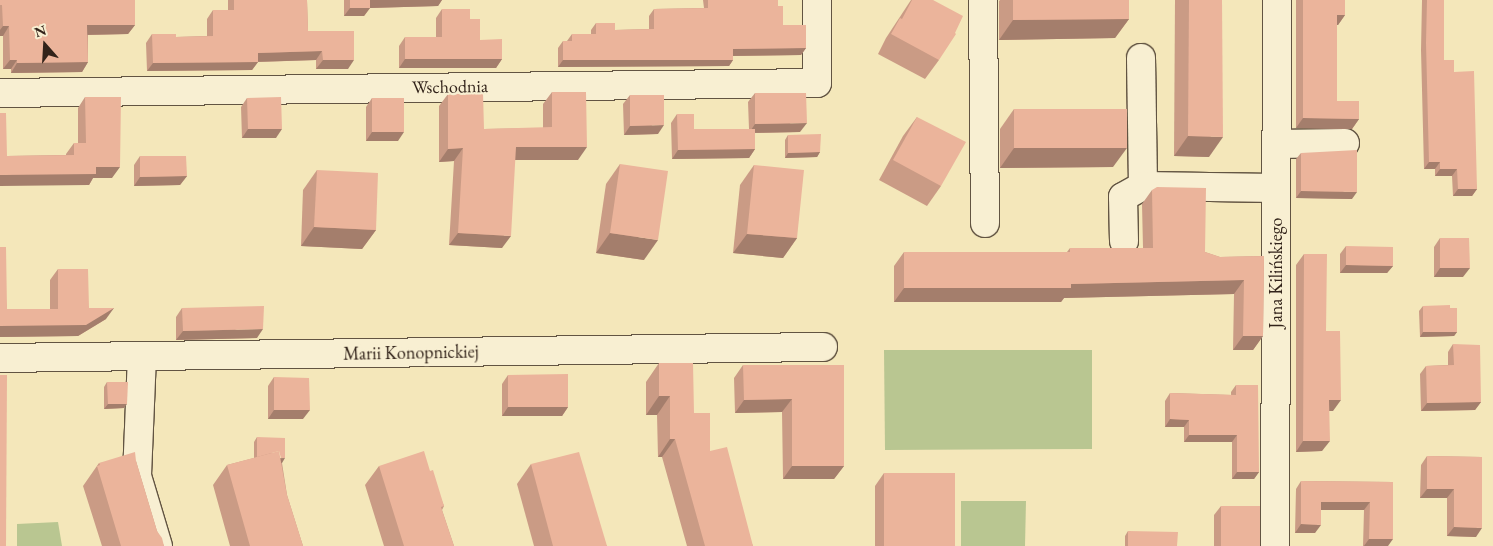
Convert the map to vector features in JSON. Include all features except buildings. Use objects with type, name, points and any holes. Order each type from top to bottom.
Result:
[{"type":"street","name":"Wschodnia","points":[[0,93],[818,83],[817,0]]},
{"type":"street","points":[[983,0],[985,223]]},
{"type":"street","name":"Jana Kilińskiego","points":[[1275,546],[1277,0]]},
{"type":"street","points":[[1141,58],[1143,186]]},
{"type":"street","points":[[1276,144],[1345,143]]},
{"type":"street","points":[[1124,241],[1123,197],[1143,186],[1276,188]]},
{"type":"street","name":"Marii Konopnickiej","points":[[0,358],[823,347]]},
{"type":"street","points":[[142,356],[137,476],[158,546]]},
{"type":"green space","points":[[884,350],[1092,350],[1092,449],[885,450]]},
{"type":"green space","points":[[961,501],[1026,501],[1025,546],[961,546]]},
{"type":"green space","points":[[58,522],[62,546],[17,546],[17,524]]}]
